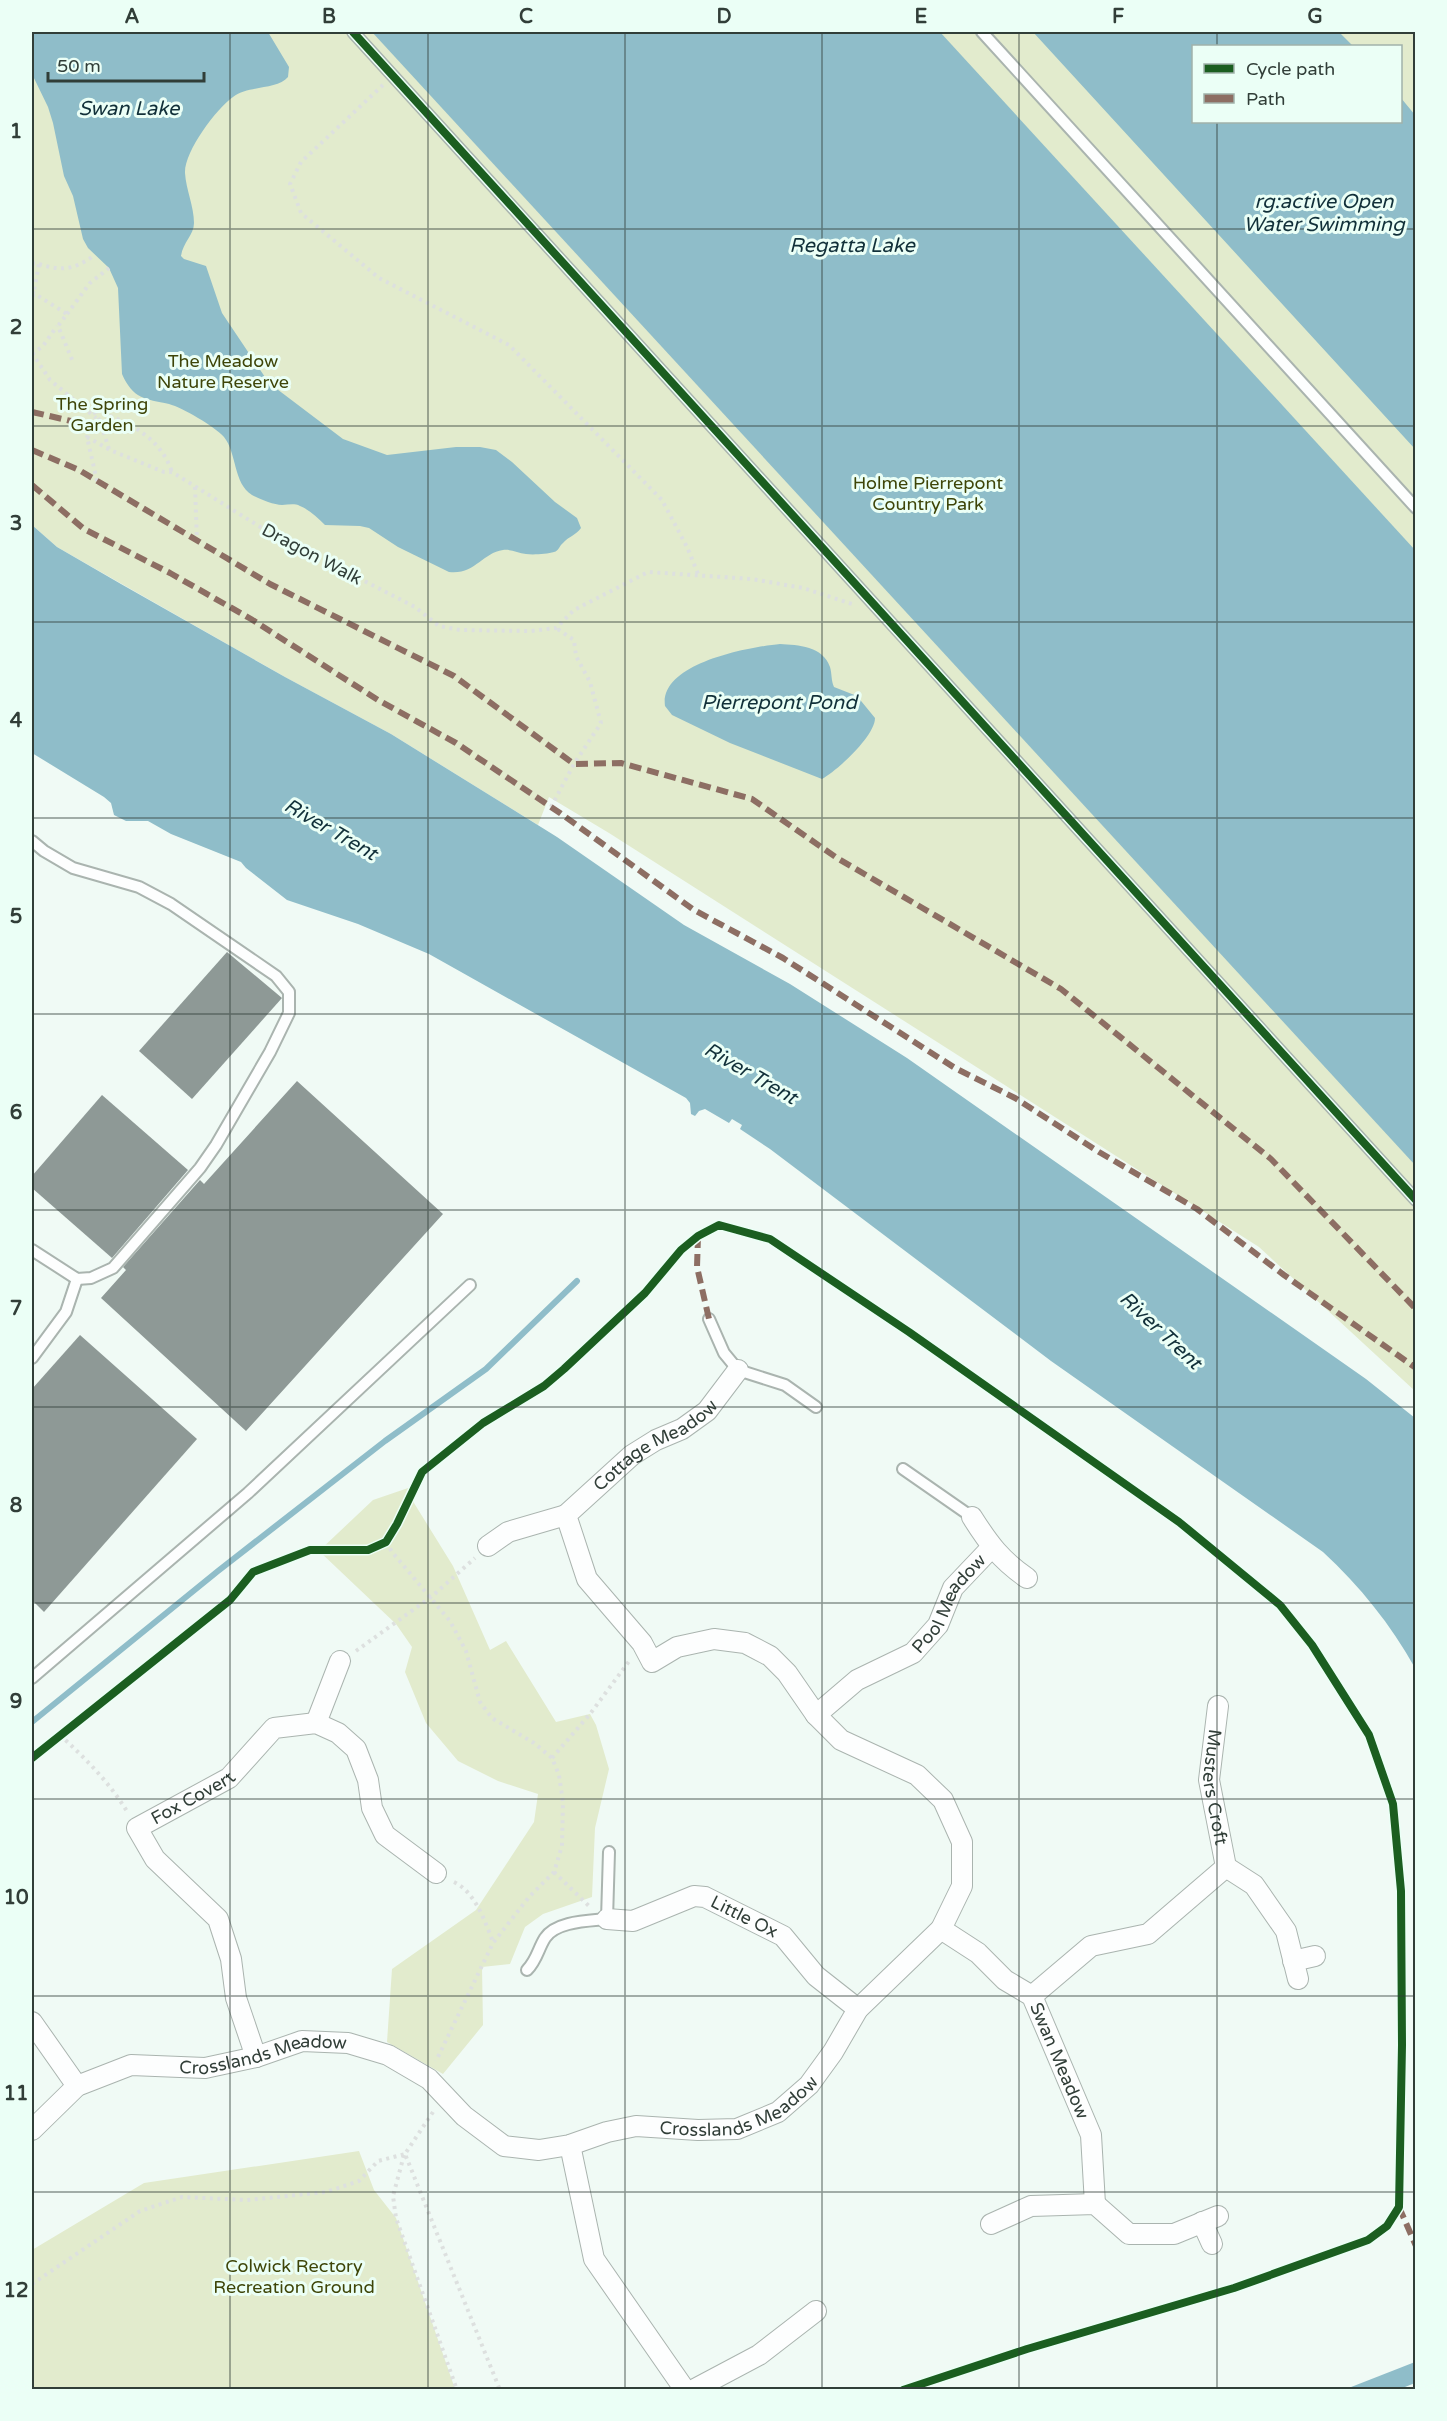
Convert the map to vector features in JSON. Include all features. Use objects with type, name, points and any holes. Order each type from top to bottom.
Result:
[{"type":"street","name":"Cottage Meadow","points":[[488,1546],[508,1532],[566,1515],[632,1455],[656,1440],[682,1429],[707,1411],[738,1370]]},
{"type":"street","points":[[566,1515],[586,1579],[642,1643]]},
{"type":"street","name":"Pool Meadow","points":[[972,1517],[991,1548],[1010,1567],[1028,1578]]},
{"type":"street","name":"Pool Meadow","points":[[816,1715],[857,1680],[914,1653],[938,1625],[953,1588],[991,1548]]},
{"type":"street","name":"Crosslands Meadow","points":[[32,2130],[77,2086],[131,2066],[205,2068],[256,2057],[302,2041],[348,2043],[388,2055],[429,2079],[464,2116],[504,2146],[539,2150],[570,2145],[607,2132],[636,2127],[737,2129],[778,2112],[808,2085],[833,2052],[858,2009],[940,1929],[962,1886],[962,1842],[944,1800],[917,1775],[841,1740],[816,1715],[788,1673],[770,1656],[745,1643],[714,1639],[677,1647],[652,1662],[642,1643]]},
{"type":"street","points":[[340,1661],[316,1723],[339,1733],[356,1749],[368,1780],[372,1808],[385,1835],[436,1873]]},
{"type":"street","name":"Musters Croft","points":[[1218,1706],[1209,1780],[1226,1867],[1254,1886],[1286,1931],[1296,1970],[1315,1956]]},
{"type":"street","name":"Fox Covert","points":[[256,2057],[236,1998],[231,1959],[218,1919],[155,1859],[137,1828],[229,1778],[274,1728],[316,1723]]},
{"type":"street","name":"Musters Croft","points":[[1032,1996],[1092,1946],[1148,1934],[1226,1867]]},
{"type":"street","name":"Little Ox","points":[[607,1919],[633,1921],[694,1896],[705,1897],[783,1936],[816,1976],[858,2009]]},
{"type":"street","name":"Swan Meadow","points":[[940,1929],[978,1953],[1005,1980],[1032,1996],[1091,2135],[1095,2204]]},
{"type":"street","points":[[32,2022],[77,2086]]},
{"type":"street","points":[[570,2145],[594,2259],[685,2390]]},
{"type":"street","points":[[991,2224],[1031,2206],[1095,2204],[1129,2234],[1174,2234],[1210,2219],[1212,2244]]},
{"type":"street","points":[[693,2390],[759,2355],[816,2311]]},
{"type":"lane","points":[[353,32],[1416,1200]]},
{"type":"lane","points":[[982,32],[1416,508]]},
{"type":"lane","points":[[32,841],[73,868],[139,887],[171,904],[276,976],[289,992],[290,1013],[216,1145],[200,1168],[113,1268],[91,1278],[77,1279],[32,1250]]},
{"type":"lane","points":[[32,1358],[66,1312],[77,1279]]},
{"type":"lane","points":[[32,1678],[248,1493],[470,1285]]},
{"type":"lane","points":[[709,1319],[724,1353],[738,1370],[785,1385],[816,1407]]},
{"type":"lane","points":[[903,1469],[972,1517]]},
{"type":"lane","points":[[527,1970],[536,1961],[546,1935],[559,1928],[577,1923],[607,1919],[609,1852]]},
{"type":"path","points":[[393,76],[301,162],[290,184],[301,213],[379,278],[509,345],[662,500],[687,547],[699,576]]},
{"type":"path","points":[[32,263],[66,269],[80,266],[95,255]]},
{"type":"path","points":[[32,301],[39,264]]},
{"type":"path","points":[[100,421],[50,380],[32,353],[44,346],[90,283],[109,268]]},
{"type":"path","points":[[33,292],[67,314]]},
{"type":"path","points":[[58,326],[73,362]]},
{"type":"path","points":[[110,450],[100,421],[93,410],[120,418],[152,438],[168,460],[172,472]]},
{"type":"path","points":[[195,486],[197,541]]},
{"type":"path","points":[[551,807],[601,723],[590,682],[576,656],[574,640],[556,628],[574,610],[648,572],[752,579],[803,588],[856,605]]},
{"type":"path","points":[[386,1542],[450,1621],[466,1651],[480,1702],[492,1718],[534,1743],[552,1758],[559,1775],[563,1802],[562,1846],[554,1872],[493,1942],[429,2079],[433,2112],[405,2154],[393,2196],[396,2218],[457,2390]]},
{"type":"path","points":[[340,1661],[396,1624],[488,1546]]},
{"type":"path","points":[[552,1758],[590,1714],[642,1643]]},
{"type":"path","points":[[60,1735],[120,1798],[137,1828]]},
{"type":"path","points":[[554,1872],[607,1919]]},
{"type":"path","points":[[436,1873],[460,1884],[485,1920],[493,1942]]},
{"type":"path","points":[[32,2284],[140,2211],[182,2197],[247,2200],[326,2192],[359,2181],[378,2161],[405,2154]]},
{"type":"path","points":[[405,2154],[500,2390]]},
{"type":"green space","name":"Holme Pierrepont Country Park","points":[[32,32],[1415,32],[1415,1391],[1259,1247],[609,833],[549,797],[538,825],[391,734],[285,677],[57,547],[32,525]]},
{"type":"green space","points":[[414,1486],[414,1503],[453,1566],[490,1650],[506,1641],[556,1722],[590,1714],[596,1725],[609,1769],[595,1828],[592,1897],[543,1914],[525,1927],[510,1964],[482,1967],[483,2025],[443,2074],[387,2042],[392,1969],[476,1910],[534,1822],[538,1794],[498,1781],[458,1761],[426,1723],[405,1672],[412,1647],[396,1624],[319,1551],[373,1500]]},
{"type":"green space","name":"Colwick Rectory Recreation Ground","points":[[359,2151],[374,2190],[396,2218],[455,2389],[32,2389],[32,2250],[144,2183]]},
{"type":"water","name":"Swan Lake","points":[[32,32],[268,32],[289,67],[288,77],[277,84],[240,93],[233,97],[210,121],[195,143],[186,164],[185,173],[193,210],[194,227],[181,256],[206,266],[222,313],[269,383],[343,439],[387,455],[456,447],[496,450],[555,502],[577,518],[581,528],[554,552],[529,554],[503,550],[489,555],[465,570],[449,572],[398,547],[369,528],[325,525],[300,506],[275,504],[252,495],[241,483],[224,437],[182,409],[146,399],[135,393],[122,374],[118,288],[109,268],[88,248],[83,239],[73,196],[64,176],[53,123],[32,74]]},
{"type":"water","name":"Regatta Lake","points":[[372,32],[940,32],[1415,550],[1415,1165]]},
{"type":"water","name":"rg:active Open Water Swimming","points":[[1033,32],[1339,32],[1352,45],[1192,45],[1192,123],[1402,123],[1402,99],[1415,115],[1415,449]]},
{"type":"water","name":"River Trent","points":[[32,525],[57,547],[285,677],[391,734],[557,837],[684,925],[790,984],[907,1058],[1366,1379],[1415,1418],[1415,1668],[1374,1607],[1350,1578],[1323,1552],[1051,1361],[770,1149],[740,1129],[742,1125],[732,1119],[729,1123],[705,1109],[699,1111],[695,1116],[691,1114],[690,1103],[686,1098],[429,954],[358,924],[287,900],[241,862],[171,834],[148,821],[126,821],[114,815],[111,803],[104,797],[32,753]]},
{"type":"water","name":"Pierrepont Pond","points":[[780,644],[809,648],[822,655],[830,667],[834,687],[857,696],[875,718],[869,734],[862,743],[846,760],[822,779],[730,743],[672,715],[665,706],[667,691],[676,679],[691,668],[729,654]]},
{"type":"water","points":[[1415,2362],[1415,2383],[1400,2389],[1346,2389]]},
{"type":"building","points":[[227,952],[282,998],[192,1099],[139,1051]]},
{"type":"building","points":[[297,1081],[443,1214],[246,1431],[101,1298],[126,1270],[123,1267],[200,1180],[204,1184]]},
{"type":"building","points":[[102,1095],[188,1170],[112,1258],[32,1188],[32,1176]]},
{"type":"building","points":[[80,1335],[197,1439],[44,1612],[32,1600],[32,1389]]},
{"type":"waterway","points":[[32,1722],[218,1571],[385,1441],[486,1369],[577,1281]]},
{"type":"marked path","points":[[32,412],[71,421]]},
{"type":"marked path","points":[[32,450],[79,470],[270,584],[454,676],[574,764],[621,763],[752,799],[837,858],[1061,989],[1271,1159],[1416,1309]]},
{"type":"marked path","points":[[32,485],[84,529],[170,573],[251,619],[378,700],[456,743],[560,813],[694,910],[783,958],[955,1068],[1015,1098],[1099,1152],[1197,1209],[1284,1275],[1416,1368]]},
{"type":"marked path","points":[[698,1236],[697,1267],[709,1319]]},
{"type":"marked path","points":[[1399,2207],[1416,2246]]},
{"type":"marked path","points":[[1416,2265],[1416,2298]]},
{"type":"cycle path","points":[[353,32],[1416,1200]]},
{"type":"cycle path","points":[[32,1758],[230,1600],[253,1572],[310,1550],[368,1550],[386,1542],[422,1472],[483,1423],[544,1386],[645,1293],[681,1250],[698,1236],[719,1225],[770,1239],[909,1332],[1179,1522],[1280,1605],[1312,1645],[1369,1735],[1393,1804],[1401,1891],[1402,2045],[1399,2207],[1387,2226],[1368,2240],[1234,2288],[1027,2349],[903,2390]]},
{"type":"park label","name":"The Meadow Nature Reserve","points":[[223,371]]},
{"type":"park label","name":"The Spring Garden","points":[[102,414]]}]
